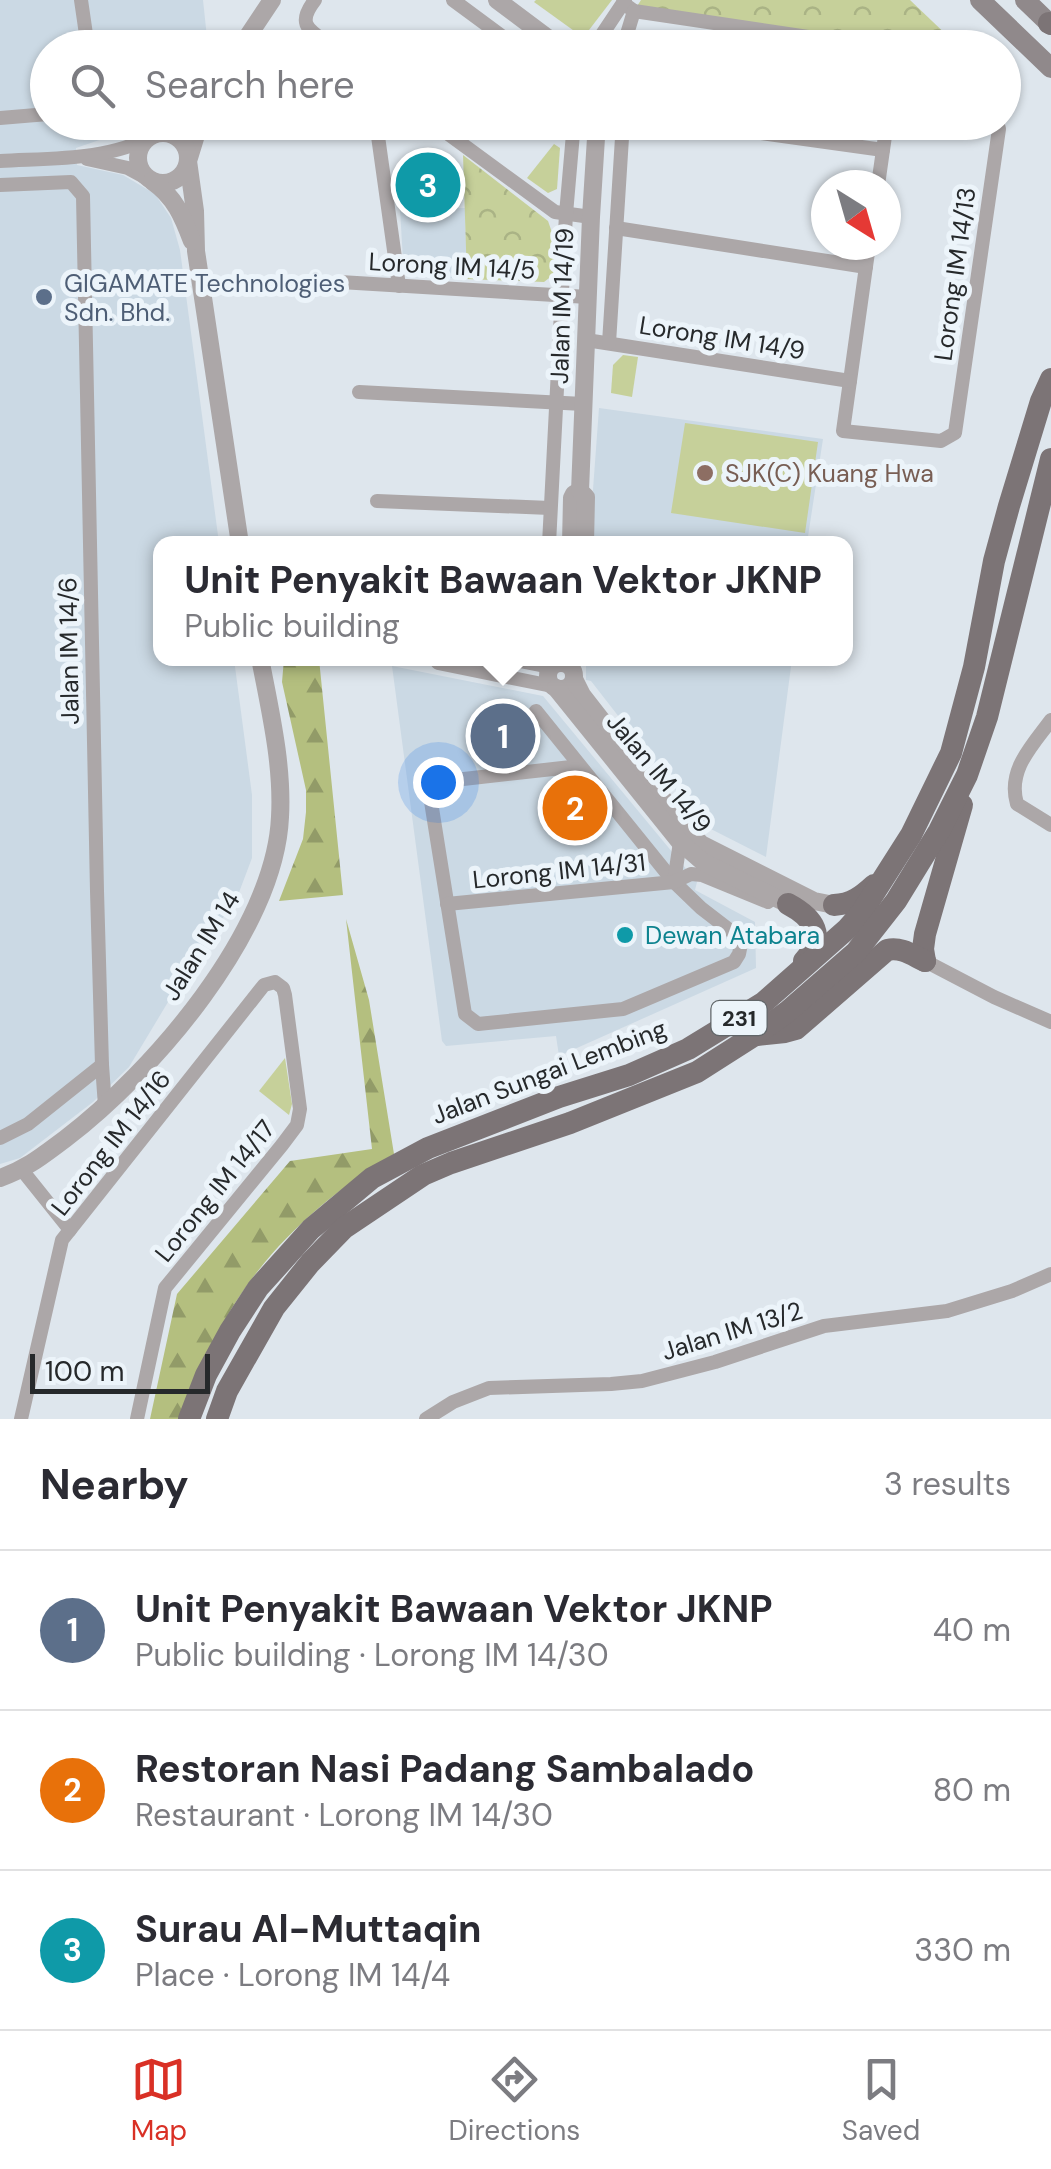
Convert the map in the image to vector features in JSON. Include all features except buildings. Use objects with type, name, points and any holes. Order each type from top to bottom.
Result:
[{"type":"main road","points":[[980,0],[1011,30]]},
{"type":"main road","points":[[1025,0],[1050,24]]},
{"type":"main road","points":[[1021,39],[1051,68]]},
{"type":"main road","name":"Jalan Sungai Lembing","points":[[189,1419],[206,1375],[258,1288],[311,1229],[372,1178],[428,1148],[688,1050],[763,1003],[847,930],[862,912],[912,835],[951,754],[974,667],[994,561],[1051,379]]},
{"type":"main road","name":"Jalan Sungai Lembing","points":[[217,1419],[227,1391],[274,1308],[344,1228],[423,1175],[452,1162],[570,1123],[696,1072],[787,1012],[856,952],[896,901],[939,831],[967,775],[991,699],[1051,460]]},
{"type":"main road","points":[[926,961],[925,934],[958,822],[967,775]]},
{"type":"main road","points":[[834,905],[859,899],[886,875]]},
{"type":"main road","points":[[763,1003],[815,946],[816,934],[810,919],[788,904]]},
{"type":"main road","points":[[756,1035],[796,1029],[887,950],[904,950],[926,961]]},
{"type":"street","points":[[81,0],[85,30]]},
{"type":"street","points":[[252,30],[272,0]]},
{"type":"street","points":[[311,30],[304,16],[315,0]]},
{"type":"street","points":[[453,0],[494,30]]},
{"type":"street","points":[[497,0],[538,30]]},
{"type":"street","points":[[607,30],[627,5],[775,30]]},
{"type":"street","points":[[0,118],[30,116]]},
{"type":"street","points":[[0,160],[76,157],[128,148],[144,140]]},
{"type":"street","points":[[146,140],[138,154],[141,170],[168,194],[196,251]]},
{"type":"street","points":[[180,140],[188,161],[196,251],[239,536]]},
{"type":"street","points":[[76,157],[122,166],[160,183],[175,180],[186,168],[194,140]]},
{"type":"street","points":[[379,140],[399,286]]},
{"type":"street","points":[[456,140],[556,212],[591,217]]},
{"type":"street","points":[[548,536],[572,140]]},
{"type":"street","name":"Jalan IM 14/19","points":[[580,491],[596,140]]},
{"type":"street","points":[[609,343],[621,140]]},
{"type":"street","points":[[812,140],[883,150]]},
{"type":"street","points":[[880,170],[884,140]]},
{"type":"street","name":"Lorong IM 14/13","points":[[850,381],[843,431],[940,441],[955,433],[997,140]]},
{"type":"street","name":"Jalan IM 14/6","points":[[0,184],[71,182],[83,196],[106,1106]]},
{"type":"street","points":[[616,228],[866,267]]},
{"type":"street","points":[[850,381],[867,260]]},
{"type":"street","name":"Lorong IM 14/5","points":[[340,282],[588,297]]},
{"type":"street","name":"Lorong IM 14/9","points":[[586,340],[850,381]]},
{"type":"street","points":[[358,392],[584,404]]},
{"type":"street","points":[[571,536],[572,498],[580,491],[586,497],[584,536]]},
{"type":"street","points":[[377,501],[550,508]]},
{"type":"street","name":"Jalan IM 14","points":[[0,1178],[22,1170],[106,1106],[150,1062],[230,955],[261,897],[280,819],[280,780],[261,666]]},
{"type":"street","points":[[457,666],[554,687],[569,687],[576,670]]},
{"type":"street","points":[[554,687],[548,674],[555,666]]},
{"type":"street","name":"Jalan IM 14/9","points":[[576,670],[582,695],[701,844],[814,901],[834,905]]},
{"type":"street","name":"Jalan IM 14/9","points":[[554,687],[680,842],[703,862],[788,904]]},
{"type":"street","points":[[536,711],[674,882],[736,935],[739,954],[734,962],[622,1009],[478,1024],[465,1014],[428,784],[580,766]]},
{"type":"street","points":[[1051,720],[1021,763],[1013,782],[1020,808],[1051,825]]},
{"type":"street","points":[[674,882],[680,842]]},
{"type":"street","name":"Lorong IM 14/31","points":[[448,904],[674,882],[691,874],[774,905],[788,904]]},
{"type":"street","points":[[926,961],[1051,1022]]},
{"type":"street","name":"Lorong IM 14/17","points":[[138,1419],[164,1288],[294,1130],[300,1109],[285,995],[275,982]]},
{"type":"street","name":"Lorong IM 14/16","points":[[21,1419],[62,1240],[260,990],[275,982]]},
{"type":"street","points":[[0,1138],[28,1124],[102,1065]]},
{"type":"street","points":[[22,1170],[70,1230]]},
{"type":"street","name":"Jalan IM 13/2","points":[[426,1419],[453,1402],[490,1388],[642,1381],[716,1362],[824,1326],[947,1312],[1051,1274]]},
{"type":"shaded area","points":[[0,0],[203,0],[206,30],[30,30],[30,140],[99,140],[76,148],[77,165],[123,175],[155,194],[171,218],[180,250],[218,536],[153,536],[153,666],[235,666],[252,795],[252,858],[238,895],[129,1067],[93,1102],[20,1158],[0,1164]]},
{"type":"shaded area","points":[[465,208],[467,279],[419,276],[407,271],[400,210]]},
{"type":"shaded area","name":"SJK(C) Kuang Hwa","points":[[599,408],[823,439],[808,536],[590,536]]},
{"type":"shaded area","points":[[392,666],[543,696],[697,882],[695,890],[755,922],[756,968],[559,1056],[556,1036],[446,1046],[442,1041]]},
{"type":"shaded area","points":[[586,666],[791,666],[766,857],[703,825],[591,681],[586,680]]},
{"type":"green space","points":[[612,0],[589,30],[573,30],[534,2]]},
{"type":"green space","points":[[641,0],[910,0],[941,30],[765,30],[634,11]]},
{"type":"green space","points":[[554,144],[560,148],[557,189],[548,193],[527,178]]},
{"type":"green space","points":[[463,155],[548,221],[555,241],[553,275],[544,282],[467,279]]},
{"type":"green space","points":[[623,355],[638,357],[632,397],[611,393],[613,365]]},
{"type":"green space","points":[[685,423],[818,442],[805,533],[671,513]]},
{"type":"green space","points":[[283,666],[320,666],[343,895],[279,901],[303,839],[306,812],[306,790],[282,682]]},
{"type":"green space","points":[[346,919],[369,1000],[394,1154],[321,1206],[278,1247],[225,1320],[180,1419],[150,1419],[177,1294],[290,1161],[372,1149]]},
{"type":"green space","points":[[285,1058],[292,1104],[289,1115],[259,1091]]},
{"type":"place","name":"Surau Al-Muttaqin","points":[[428,185]]},
{"type":"place","name":"GIGAMATE Technologies Sdn. Bhd.","points":[[44,297]]},
{"type":"place","name":"SJK(C) Kuang Hwa","points":[[705,473]]},
{"type":"place","name":"Unit Penyakit Bawaan Vektor JKNP","points":[[503,736]]},
{"type":"place","name":"Restoran Nasi Padang Sambalado","points":[[575,808]]},
{"type":"place","name":"Dewan Atabara","points":[[625,935]]}]
